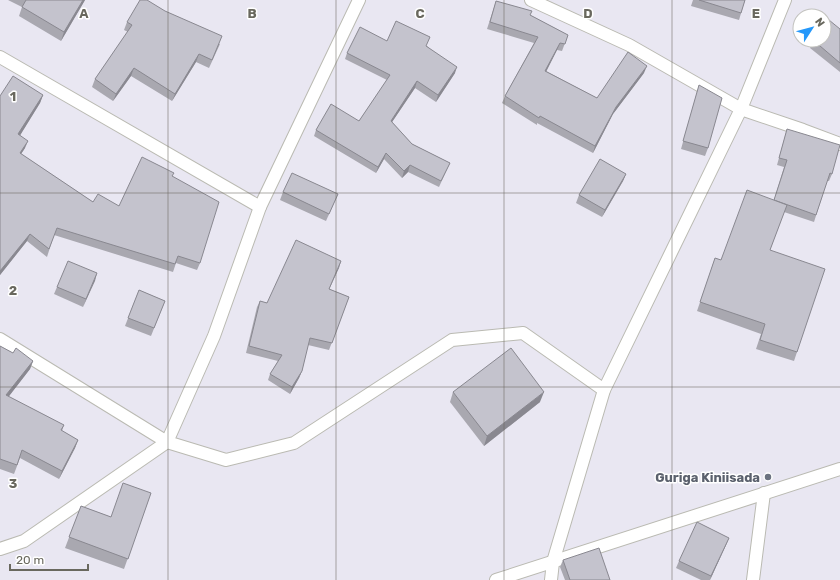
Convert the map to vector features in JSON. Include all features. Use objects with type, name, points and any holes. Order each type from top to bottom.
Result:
[{"type":"street","points":[[0,549],[24,541],[167,442],[214,336],[260,207],[359,0]]},
{"type":"street","points":[[531,0],[629,45],[742,109],[840,144]]},
{"type":"street","points":[[551,580],[553,562],[604,390],[742,109],[785,0]]},
{"type":"street","points":[[0,57],[260,207]]},
{"type":"street","points":[[0,339],[167,442],[226,460],[294,443],[452,340],[523,333],[604,390]]},
{"type":"street","points":[[496,580],[840,469]]},
{"type":"street","points":[[753,580],[764,493]]},
{"type":"building","points":[[26,0],[83,0],[64,32],[22,7]]},
{"type":"building","points":[[140,0],[147,0],[165,11],[222,36],[212,60],[199,54],[175,94],[134,68],[116,94],[95,79],[132,25],[127,22]]},
{"type":"building","points":[[699,0],[745,0],[741,13]]},
{"type":"building","points":[[496,1],[532,11],[530,15],[568,35],[565,44],[560,43],[545,71],[597,98],[628,52],[647,66],[616,107],[595,146],[540,116],[539,118],[505,96],[538,37],[490,22]]},
{"type":"building","points":[[396,21],[430,37],[426,46],[457,67],[438,95],[417,81],[391,121],[412,144],[450,163],[441,181],[410,165],[404,171],[386,153],[378,167],[316,130],[331,104],[359,121],[390,75],[347,53],[360,27],[387,41]]},
{"type":"building","points":[[832,22],[840,29],[840,63],[822,48],[832,48]]},
{"type":"building","points":[[13,76],[43,95],[18,134],[28,141],[20,153],[93,202],[98,194],[119,206],[142,157],[174,173],[172,176],[219,202],[200,263],[178,256],[175,264],[57,228],[49,249],[30,234],[0,271],[0,96]]},
{"type":"building","points":[[699,85],[722,98],[708,148],[683,141]]},
{"type":"building","points":[[787,129],[840,145],[832,174],[830,173],[816,215],[774,200],[787,160],[779,158]]},
{"type":"building","points":[[600,159],[626,174],[605,210],[579,195]]},
{"type":"building","points":[[292,173],[338,194],[329,214],[283,192]]},
{"type":"building","points":[[747,190],[787,205],[770,250],[825,269],[797,352],[760,340],[765,324],[700,302],[715,258],[721,260]]},
{"type":"building","points":[[296,240],[341,261],[329,289],[349,297],[332,343],[310,338],[302,371],[292,387],[270,374],[282,355],[249,346],[260,301],[267,303]]},
{"type":"building","points":[[68,261],[97,273],[86,299],[57,287]]},
{"type":"building","points":[[139,290],[165,301],[154,328],[128,318]]},
{"type":"building","points":[[0,346],[13,353],[16,348],[33,361],[6,395],[64,425],[61,430],[78,440],[62,471],[22,450],[17,465],[0,459]]},
{"type":"building","points":[[511,348],[544,392],[487,436],[453,392]]},
{"type":"building","points":[[123,483],[151,493],[128,559],[69,537],[81,506],[111,517]]},
{"type":"building","points":[[697,522],[729,538],[711,576],[679,561]]},
{"type":"building","points":[[599,548],[610,580],[570,580],[563,560]]},
{"type":"place","name":"Guriga Kiniisada","points":[[768,477]]}]
